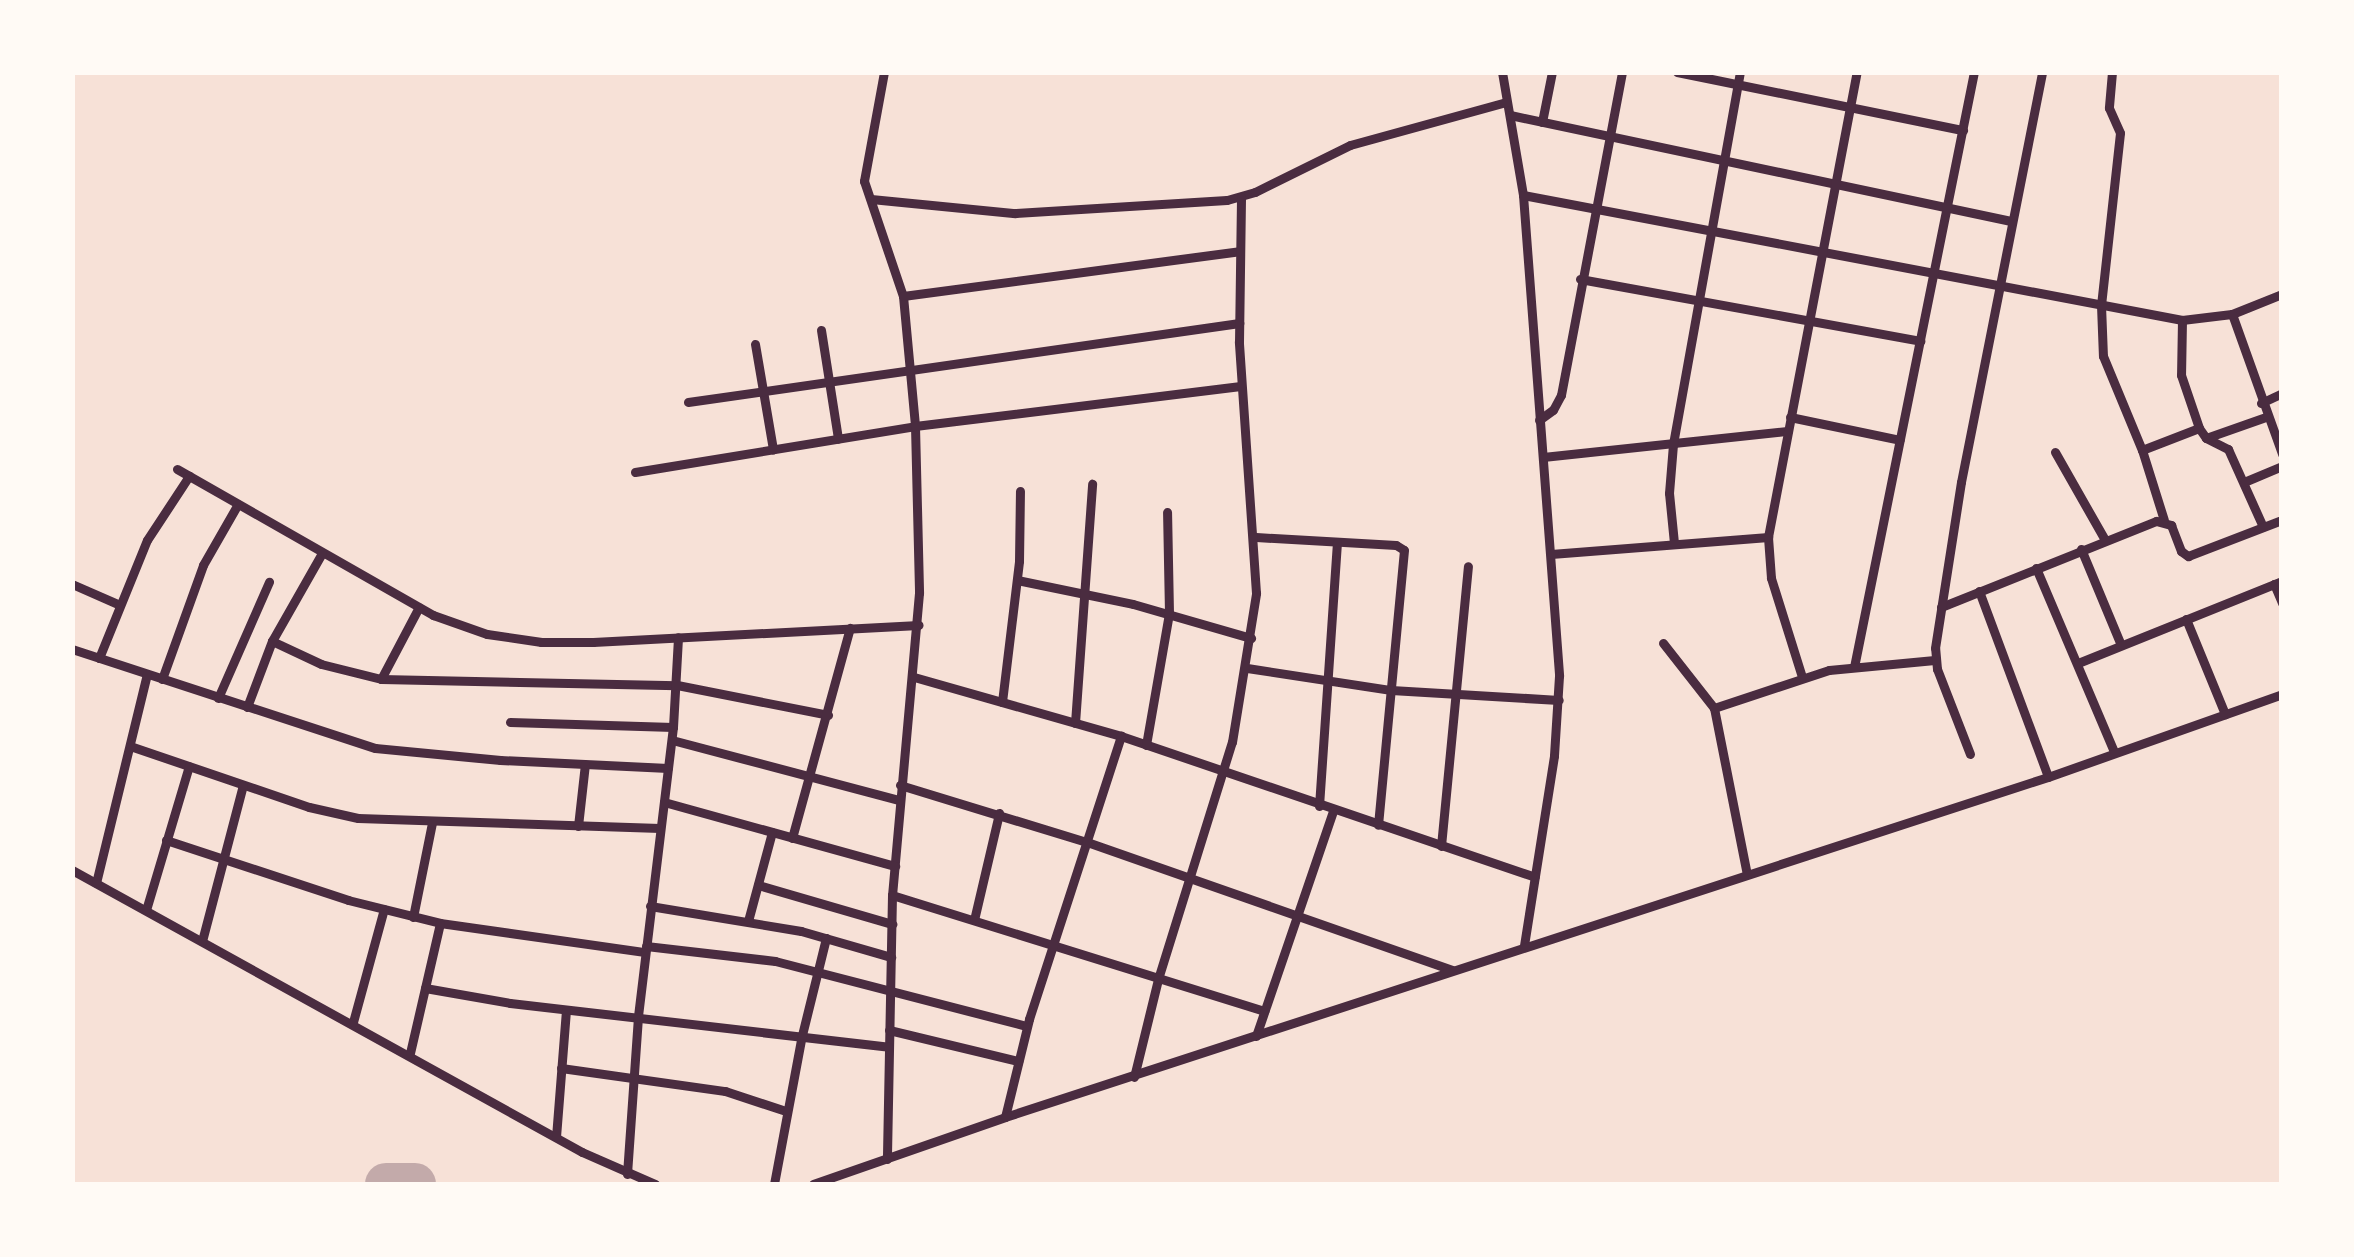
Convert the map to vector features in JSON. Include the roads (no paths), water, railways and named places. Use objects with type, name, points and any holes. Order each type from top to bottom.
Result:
[{"type":"street","points":[[884,72],[864,167],[870,199],[904,296],[915,426],[919,625],[892,895],[887,1159]]},
{"type":"street","points":[[1502,72],[1523,195],[1559,700],[1524,946]]},
{"type":"street","points":[[1542,122],[1552,72]]},
{"type":"street","points":[[1539,420],[1553,410],[1561,395],[1593,209],[1622,72]]},
{"type":"street","points":[[1677,72],[1963,130]]},
{"type":"street","points":[[1674,542],[1669,494],[1672,444],[1740,72]]},
{"type":"street","points":[[1802,678],[1771,578],[1768,536],[1857,72]]},
{"type":"street","points":[[1854,667],[1974,72]]},
{"type":"street","points":[[1970,754],[1935,660],[1998,285],[2042,72]]},
{"type":"street","points":[[2112,72],[2108,108],[2120,132],[2101,305],[2106,368],[2142,450],[2164,520],[2188,556],[2282,520]]},
{"type":"street","points":[[870,199],[1015,214],[1241,197],[1350,145],[1506,102]]},
{"type":"street","points":[[1510,115],[2010,221]]},
{"type":"street","points":[[1523,195],[2182,320],[2232,314],[2282,294]]},
{"type":"street","points":[[1134,1077],[1158,979],[1224,771],[1247,668],[1256,537],[1239,323],[1241,197]]},
{"type":"street","points":[[904,296],[1239,251]]},
{"type":"street","points":[[1580,279],[1920,340]]},
{"type":"street","points":[[2232,314],[2282,454]]},
{"type":"street","points":[[2182,320],[2181,375],[2200,428],[2206,438],[2228,449],[2263,527]]},
{"type":"street","points":[[688,402],[1239,323]]},
{"type":"street","points":[[821,330],[838,438]]},
{"type":"street","points":[[755,344],[773,449]]},
{"type":"street","points":[[636,472],[915,426],[1242,386]]},
{"type":"street","points":[[2261,403],[2282,393]]},
{"type":"street","points":[[1790,417],[1900,440]]},
{"type":"street","points":[[2206,438],[2266,417]]},
{"type":"street","points":[[2142,450],[2200,428]]},
{"type":"street","points":[[1543,458],[1788,431]]},
{"type":"street","points":[[2055,452],[2105,540]]},
{"type":"street","points":[[2244,482],[2282,466]]},
{"type":"street","points":[[177,469],[419,608],[469,630],[541,642],[919,625]]},
{"type":"street","points":[[99,658],[147,540],[189,476]]},
{"type":"street","points":[[1075,723],[1092,484]]},
{"type":"street","points":[[1002,702],[1017,580],[1020,491]]},
{"type":"street","points":[[162,679],[208,552],[238,504]]},
{"type":"street","points":[[1146,745],[1169,613],[1168,512]]},
{"type":"street","points":[[1941,607],[2164,520]]},
{"type":"street","points":[[1551,554],[1768,536]]},
{"type":"street","points":[[1256,537],[1396,545],[1404,550],[1378,825]]},
{"type":"street","points":[[1319,806],[1337,542]]},
{"type":"street","points":[[2082,550],[2121,645]]},
{"type":"street","points":[[247,707],[272,640],[322,553]]},
{"type":"street","points":[[1441,846],[1468,566]]},
{"type":"street","points":[[2036,568],[2114,752]]},
{"type":"street","points":[[1017,580],[1169,613],[1250,638]]},
{"type":"street","points":[[218,698],[269,582]]},
{"type":"street","points":[[2078,663],[2278,582],[2282,603]]},
{"type":"street","points":[[72,584],[120,604]]},
{"type":"street","points":[[1980,591],[2048,777]]},
{"type":"street","points":[[381,679],[419,608]]},
{"type":"street","points":[[2186,619],[2225,714]]},
{"type":"street","points":[[792,838],[850,628]]},
{"type":"street","points":[[627,1174],[638,1016],[674,726],[678,637]]},
{"type":"street","points":[[272,640],[321,664],[381,679],[677,684],[828,716]]},
{"type":"street","points":[[1662,642],[1714,708],[1747,874]]},
{"type":"street","points":[[72,649],[218,698],[401,752],[668,768]]},
{"type":"street","points":[[1714,708],[1802,678],[1854,667],[1935,660]]},
{"type":"street","points":[[1247,668],[1391,690],[1559,700]]},
{"type":"street","points":[[96,884],[147,674]]},
{"type":"street","points":[[914,677],[1120,736],[1535,877]]},
{"type":"street","points":[[813,1184],[1005,1117],[2048,777],[2282,694]]},
{"type":"street","points":[[510,722],[674,726]]},
{"type":"street","points":[[1005,1117],[1027,1026],[1120,736]]},
{"type":"street","points":[[672,740],[900,800]]},
{"type":"street","points":[[130,746],[334,814],[432,823],[660,828]]},
{"type":"street","points":[[578,826],[585,764]]},
{"type":"street","points":[[146,910],[190,766]]},
{"type":"street","points":[[202,941],[243,785]]},
{"type":"street","points":[[900,785],[1086,842],[1453,970]]},
{"type":"street","points":[[664,802],[894,866]]},
{"type":"street","points":[[1256,1036],[1334,810]]},
{"type":"street","points":[[974,920],[999,814]]},
{"type":"street","points":[[413,917],[432,823]]},
{"type":"street","points":[[748,921],[772,832]]},
{"type":"street","points":[[166,840],[440,923],[759,959],[1027,1026]]},
{"type":"street","points":[[72,870],[410,1053],[556,1137],[655,1184]]},
{"type":"street","points":[[758,885],[892,924]]},
{"type":"street","points":[[892,895],[1264,1011]]},
{"type":"street","points":[[650,906],[748,921],[891,957]]},
{"type":"street","points":[[352,1022],[384,909]]},
{"type":"street","points":[[410,1053],[440,923]]},
{"type":"street","points":[[774,1184],[802,1034],[826,938]]},
{"type":"street","points":[[425,988],[566,1010],[802,1034],[888,1047]]},
{"type":"street","points":[[556,1137],[566,1010]]},
{"type":"street","points":[[889,1030],[1018,1061]]},
{"type":"street","points":[[561,1068],[725,1091],[786,1111]]}]
